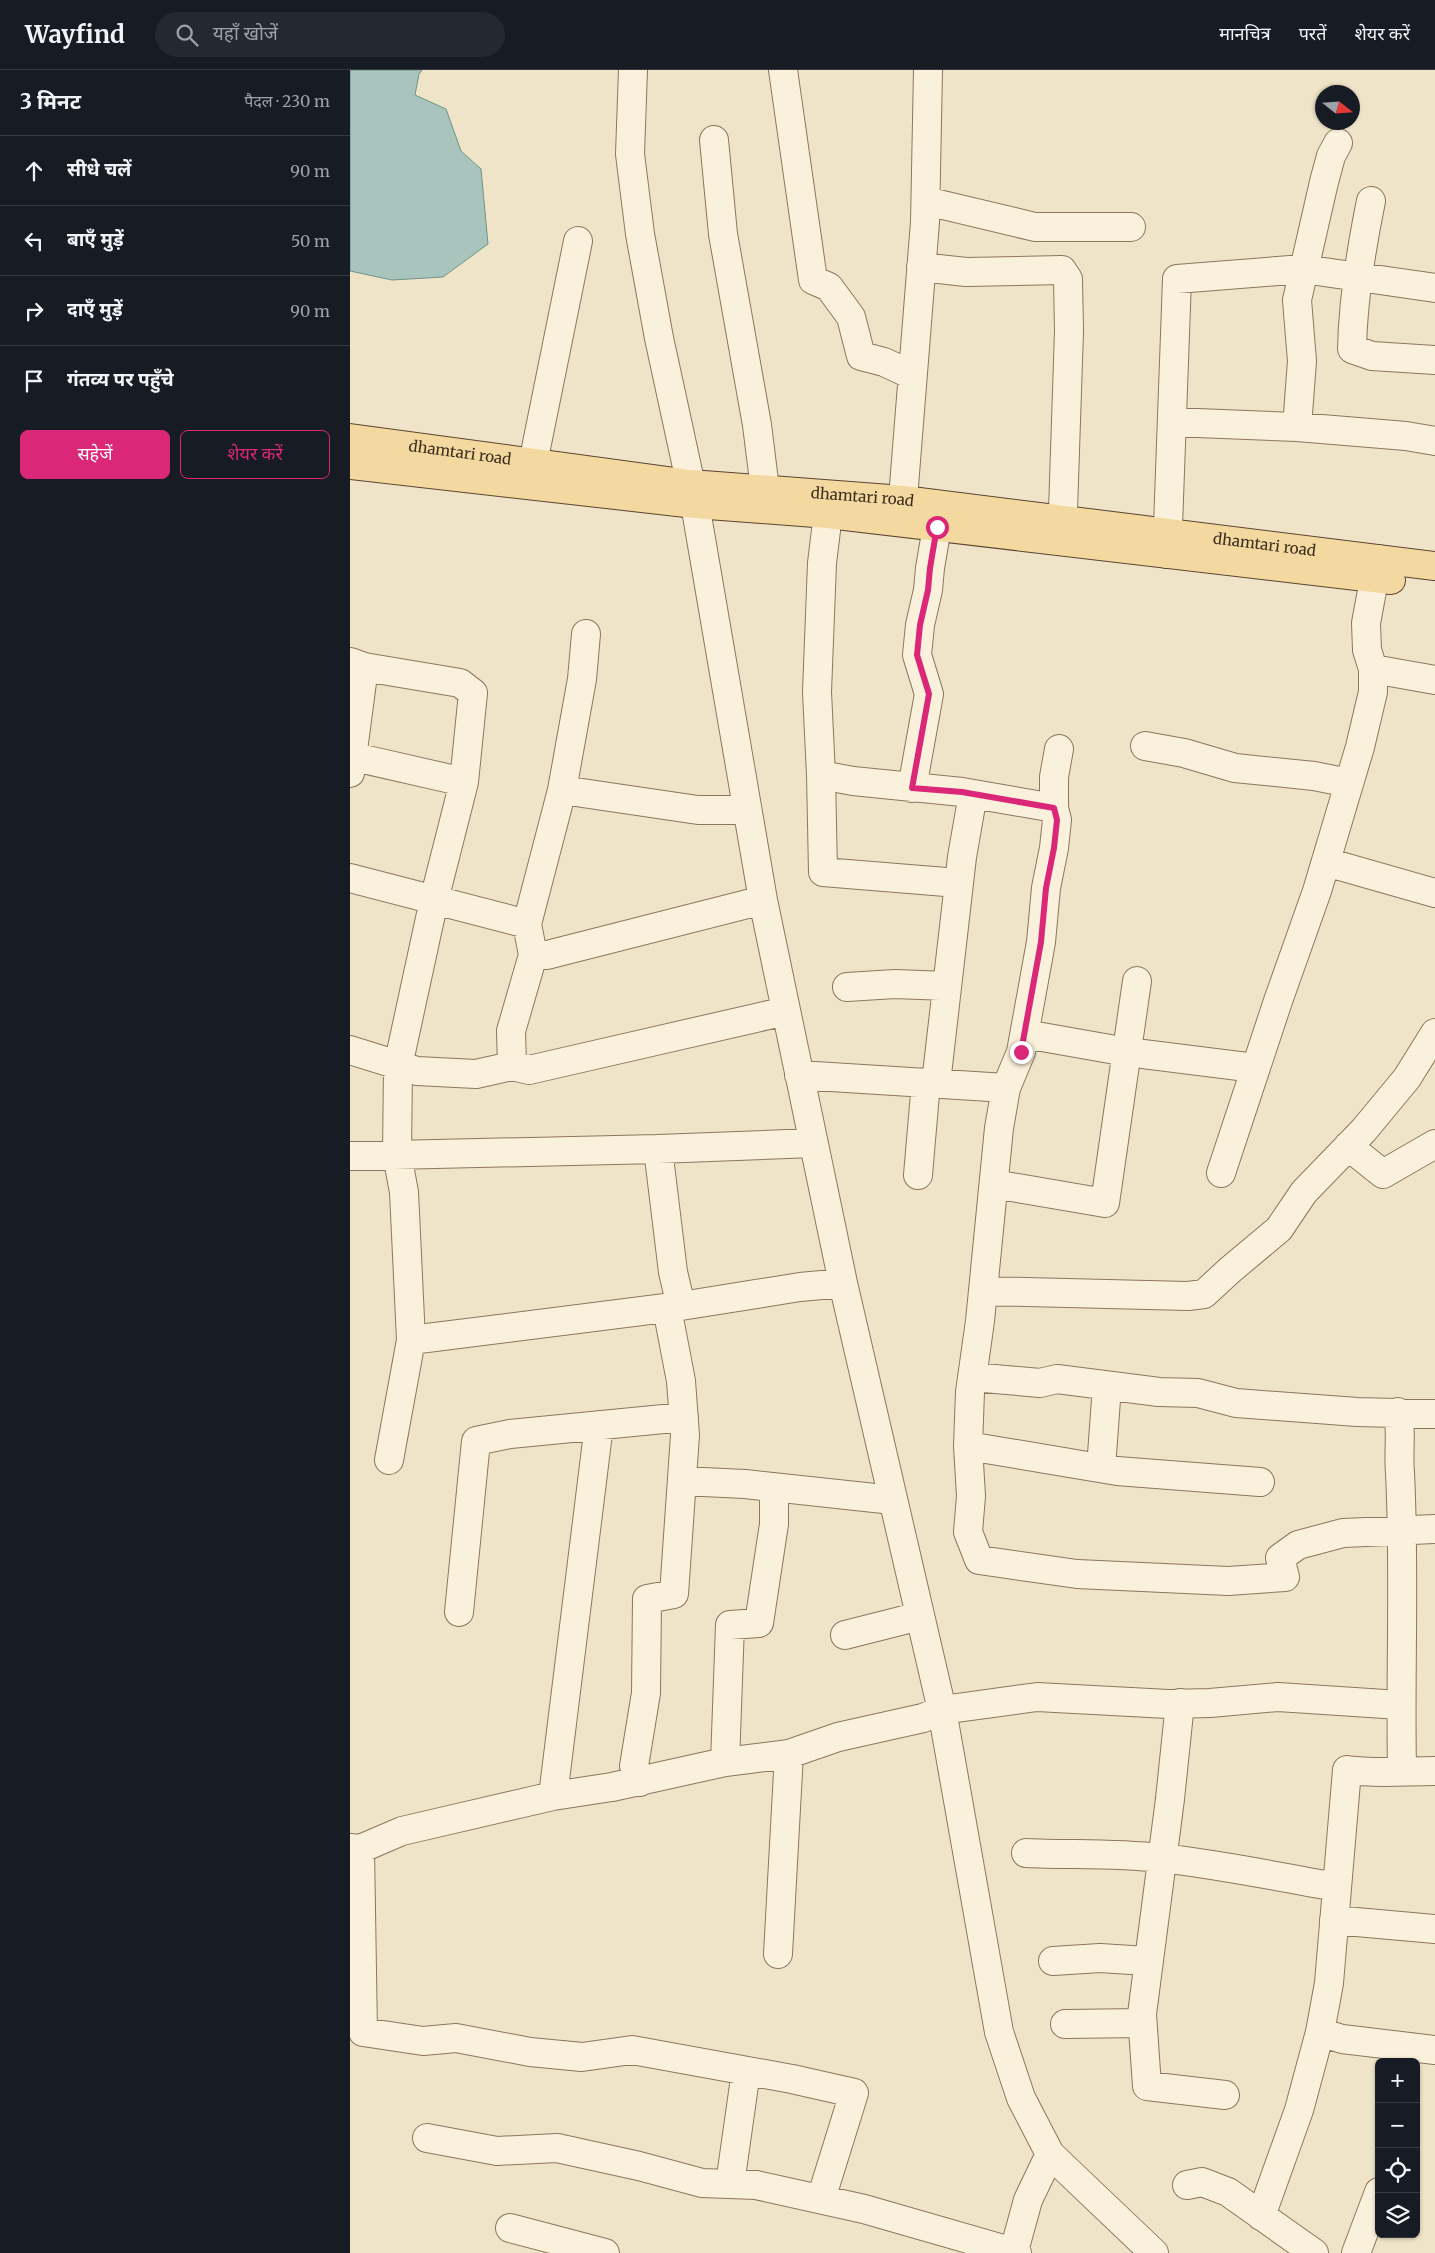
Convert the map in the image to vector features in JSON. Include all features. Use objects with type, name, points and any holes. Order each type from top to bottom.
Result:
[{"type":"main road","name":"dhamtari road","points":[[350,438],[533,463],[693,494],[765,489],[903,511],[1063,530]]},
{"type":"main road","points":[[350,464],[693,494],[828,514],[903,511],[937,527],[1063,530],[1377,569],[1435,586]]},
{"type":"main road","points":[[1377,569],[1435,566]]},
{"type":"street","points":[[634,70],[630,154],[640,234],[659,338],[693,494],[763,900],[843,1283],[942,1710],[999,2032],[1021,2098],[1050,2154],[1154,2253]]},
{"type":"street","points":[[783,70],[813,280],[829,287],[851,317],[861,356],[884,362],[912,375]]},
{"type":"street","points":[[903,511],[926,201],[928,70]]},
{"type":"street","points":[[714,140],[723,234],[757,424],[765,489]]},
{"type":"street","points":[[1297,427],[1302,361],[1297,300],[1331,156],[1338,143]]},
{"type":"street","points":[[926,201],[1035,227],[1131,227]]},
{"type":"street","points":[[1371,201],[1352,316],[1352,349],[1372,356],[1435,360]]},
{"type":"street","points":[[533,463],[578,241]]},
{"type":"street","points":[[921,267],[966,272],[1062,270],[1068,279],[1069,331],[1063,530]]},
{"type":"street","points":[[1167,544],[1177,279],[1303,269],[1435,288]]},
{"type":"street","points":[[1172,422],[1297,427],[1406,436],[1435,441]]},
{"type":"street","points":[[828,514],[822,563],[817,692],[823,872],[958,883]]},
{"type":"street","points":[[912,788],[929,694],[917,655],[920,625],[928,590],[937,527]]},
{"type":"street","points":[[1221,1173],[1326,862],[1373,692],[1373,669],[1367,650],[1366,623],[1377,569]]},
{"type":"street","points":[[512,1066],[511,1031],[533,955],[527,924],[562,790],[582,679],[586,634]]},
{"type":"street","points":[[389,1460],[411,1340],[404,1192],[397,1155],[398,1066],[434,900],[464,782],[473,694],[460,683],[357,664],[351,762],[464,782]]},
{"type":"street","points":[[1373,669],[1435,680]]},
{"type":"street","points":[[1145,746],[1184,753],[1234,768],[1314,776],[1349,783]]},
{"type":"street","points":[[1059,749],[1054,777],[1054,808],[1057,820],[1054,848],[1046,888],[1041,942],[1021,1052],[1006,1088],[998,1128],[983,1291],[972,1377],[968,1446],[971,1496],[968,1532],[979,1560],[1077,1574],[1228,1581],[1285,1577],[1280,1558],[1298,1546],[1343,1533],[1435,1530]]},
{"type":"street","points":[[821,775],[912,788],[973,794],[1054,808]]},
{"type":"street","points":[[562,790],[698,810],[747,810]]},
{"type":"street","points":[[918,1175],[947,986],[958,883],[973,794]]},
{"type":"street","points":[[1326,862],[1435,893]]},
{"type":"street","points":[[350,878],[527,924]]},
{"type":"street","points":[[533,955],[547,955],[763,900]]},
{"type":"street","points":[[994,1184],[1106,1203],[1137,981]]},
{"type":"street","points":[[846,987],[895,984],[947,986]]},
{"type":"street","points":[[350,1050],[417,1071],[476,1074],[512,1066],[529,1070],[786,1011]]},
{"type":"street","points":[[983,1291],[1188,1296],[1204,1294],[1279,1229],[1304,1192],[1348,1146],[1407,1078],[1435,1033]]},
{"type":"street","points":[[1024,1034],[1127,1052],[1255,1068]]},
{"type":"street","points":[[799,1075],[1006,1088]]},
{"type":"street","points":[[350,1156],[813,1144]]},
{"type":"street","points":[[1348,1146],[1383,1174],[1435,1144]]},
{"type":"street","points":[[640,1782],[634,1766],[646,1693],[647,1599],[674,1594],[682,1481],[684,1418],[674,1307],[673,1272],[658,1149]]},
{"type":"street","points":[[411,1340],[674,1307],[742,1294],[843,1283]]},
{"type":"street","points":[[972,1377],[1040,1383],[1057,1379],[1160,1392],[1198,1393],[1236,1403],[1357,1412],[1435,1414]]},
{"type":"street","points":[[1101,1468],[1107,1386]]},
{"type":"street","points":[[1398,1412],[1401,1428],[1399,1463],[1403,1531],[1400,1704],[1402,1770]]},
{"type":"street","points":[[459,1612],[476,1441],[510,1434],[684,1418]]},
{"type":"street","points":[[553,1796],[599,1425]]},
{"type":"street","points":[[968,1446],[1117,1471],[1260,1482]]},
{"type":"street","points":[[682,1481],[774,1487],[893,1500]]},
{"type":"street","points":[[726,1762],[730,1624],[759,1623],[774,1524],[774,1487]]},
{"type":"street","points":[[845,1635],[920,1616]]},
{"type":"street","points":[[820,2199],[854,2093],[632,2050],[582,2057],[530,2052],[456,2038],[423,2041],[363,2032],[356,1952],[355,1848],[402,1831],[553,1796],[640,1782],[726,1762],[789,1754],[838,1738],[924,1718],[942,1710],[1037,1697],[1210,1703],[1278,1697],[1400,1704]]},
{"type":"street","points":[[1180,1703],[1170,1799],[1147,1961],[1142,2023],[1147,2086],[1225,2095]]},
{"type":"street","points":[[778,1954],[789,1754]]},
{"type":"street","points":[[1261,2216],[1299,2110],[1320,2032],[1329,1983],[1347,1770],[1371,1773],[1402,1770],[1435,1771]]},
{"type":"street","points":[[1026,1853],[1115,1854],[1162,1858],[1337,1887]]},
{"type":"street","points":[[1334,1920],[1435,1929]]},
{"type":"street","points":[[1053,1961],[1100,1958],[1147,1961]]},
{"type":"street","points":[[1065,2024],[1142,2023]]},
{"type":"street","points":[[1320,2032],[1342,2039],[1419,2053]]},
{"type":"street","points":[[730,2184],[746,2071]]},
{"type":"street","points":[[427,2138],[497,2151],[557,2148],[639,2166],[702,2183],[756,2185],[864,2209],[1016,2252],[1028,2200],[1050,2154]]},
{"type":"street","points":[[1187,2185],[1202,2182],[1228,2192],[1314,2253]]},
{"type":"street","points":[[1356,2253],[1379,2193]]},
{"type":"street","points":[[510,2228],[576,2250],[606,2253]]},
{"type":"water","points":[[350,70],[422,70],[419,74],[415,95],[446,109],[461,151],[481,169],[488,244],[443,277],[392,280],[350,271]]},
{"type":"route","points":[[937,527],[925,608],[920,625],[917,655],[929,694],[912,788],[962,792],[1054,808],[1057,820],[1054,848],[1046,888],[1041,942],[1021,1052]]}]
